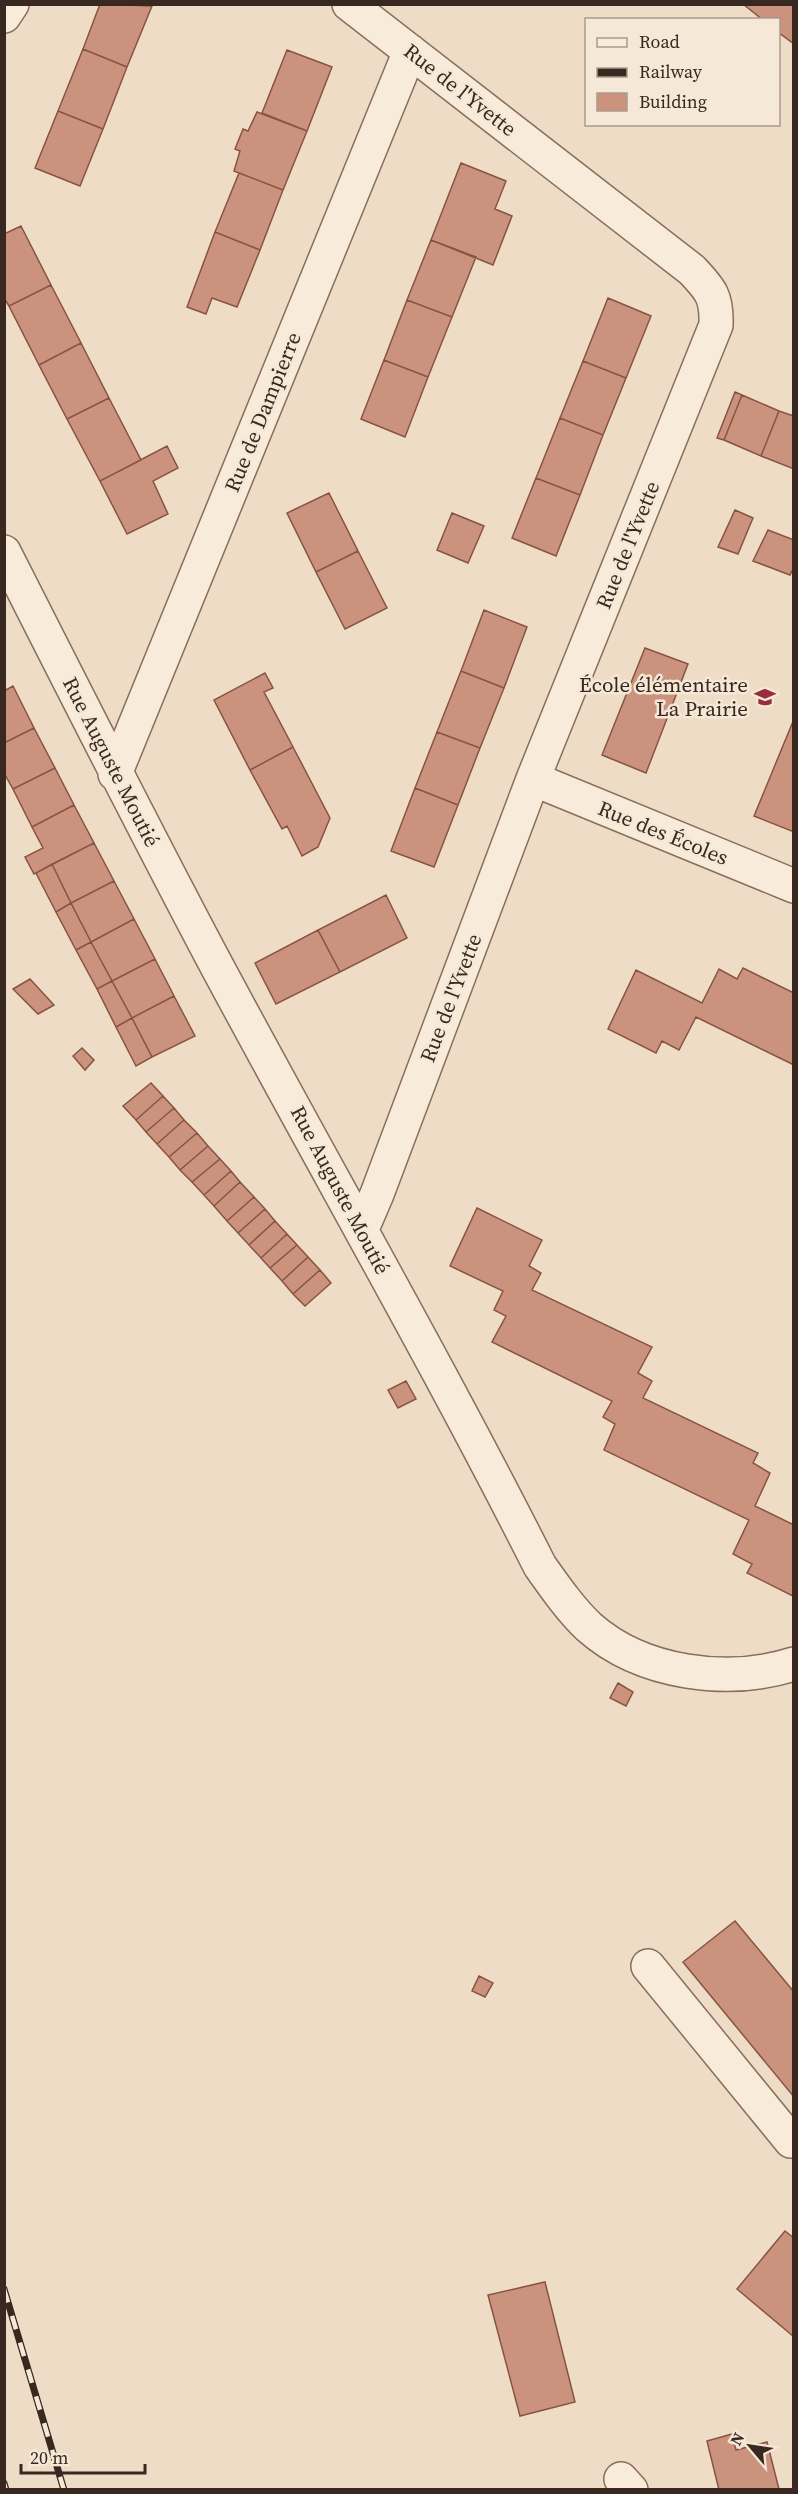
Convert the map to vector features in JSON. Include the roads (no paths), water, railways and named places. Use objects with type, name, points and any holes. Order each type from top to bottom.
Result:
[{"type":"street","points":[[4,16],[12,4]]},
{"type":"street","name":"Rue de l'Yvette","points":[[349,4],[692,270],[707,286],[717,303],[716,325],[534,779],[362,1229]]},
{"type":"street","name":"Rue de Dampierre","points":[[115,774],[410,51]]},
{"type":"street","name":"Rue Auguste Moutié","points":[[4,552],[115,774],[362,1229],[540,1566],[563,1598],[590,1627],[623,1650],[657,1664],[700,1673],[743,1674],[777,1670],[794,1664]]},
{"type":"street","name":"Rue des Écoles","points":[[534,779],[794,886]]},
{"type":"street","points":[[648,1966],[791,2141],[794,2141]]},
{"type":"railway","points":[[4,2289],[64,2490]]},
{"type":"railway","points":[[4,2483],[6,2490]]},
{"type":"place","name":"École élémentaire La Prairie","points":[[765,697]]}]
